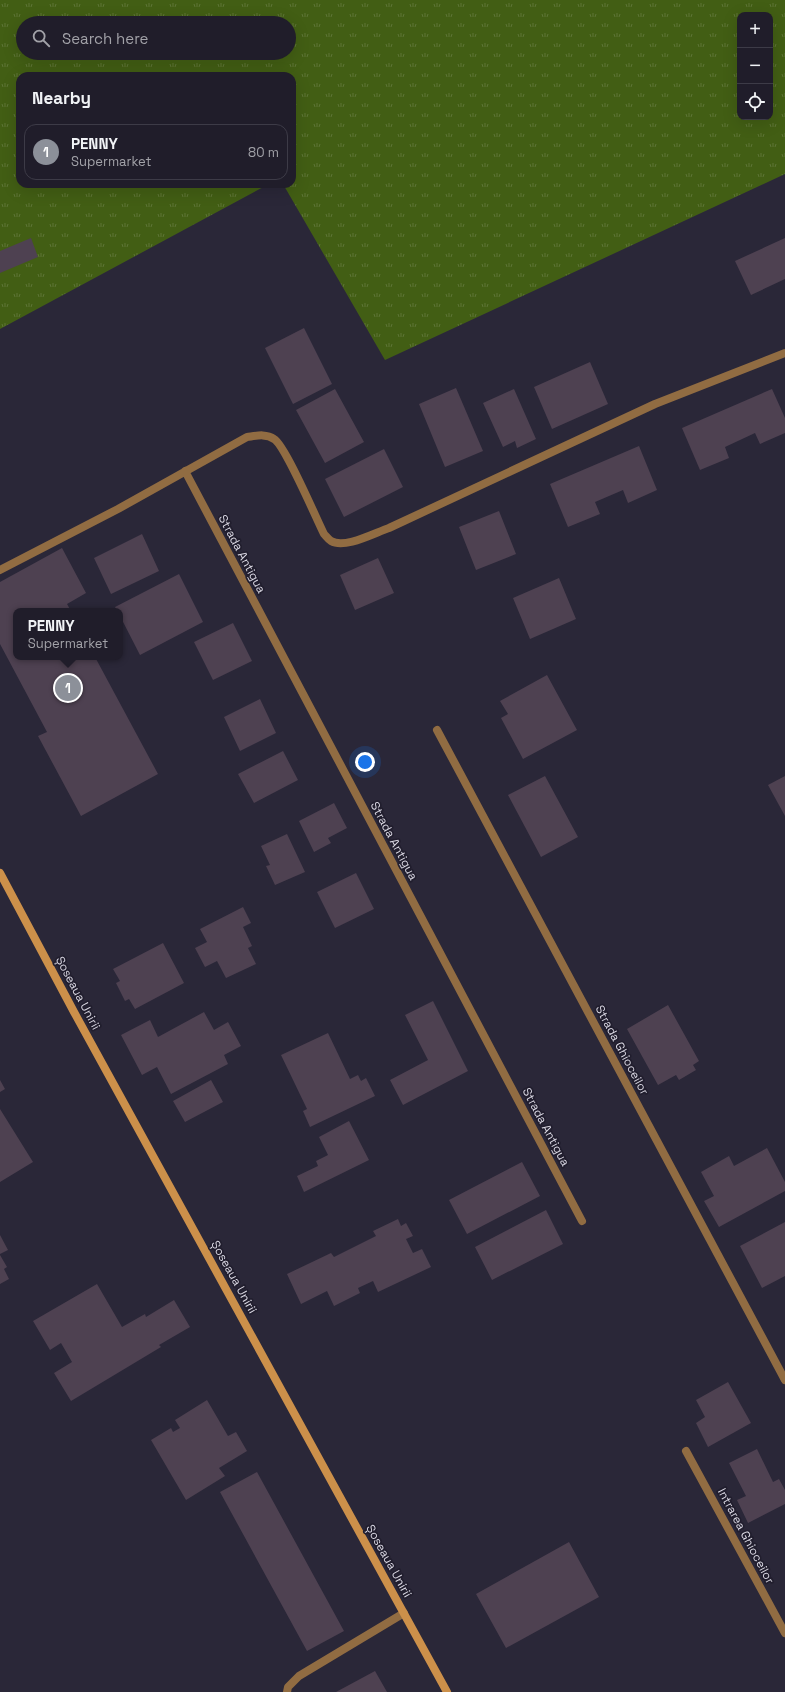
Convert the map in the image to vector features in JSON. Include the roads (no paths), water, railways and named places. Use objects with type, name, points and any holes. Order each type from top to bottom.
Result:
[{"type":"main road","name":"Șoseaua Unirii","points":[[0,873],[74,1012],[447,1692]]},
{"type":"street","points":[[0,570],[185,472],[247,437],[261,435],[274,439],[284,451],[324,534],[331,541],[342,543],[353,542],[388,528],[655,404],[785,353]]},
{"type":"street","name":"Strada Antigua","points":[[185,472],[582,1221]]},
{"type":"street","name":"Strada Ghioceilor","points":[[437,730],[785,1380]]},
{"type":"street","name":"Intrarea Ghioceilor","points":[[686,1451],[785,1633]]},
{"type":"street","points":[[287,1692],[288,1687],[299,1676],[404,1612]]},
{"type":"place","name":"PENNY","points":[[68,688]]}]
